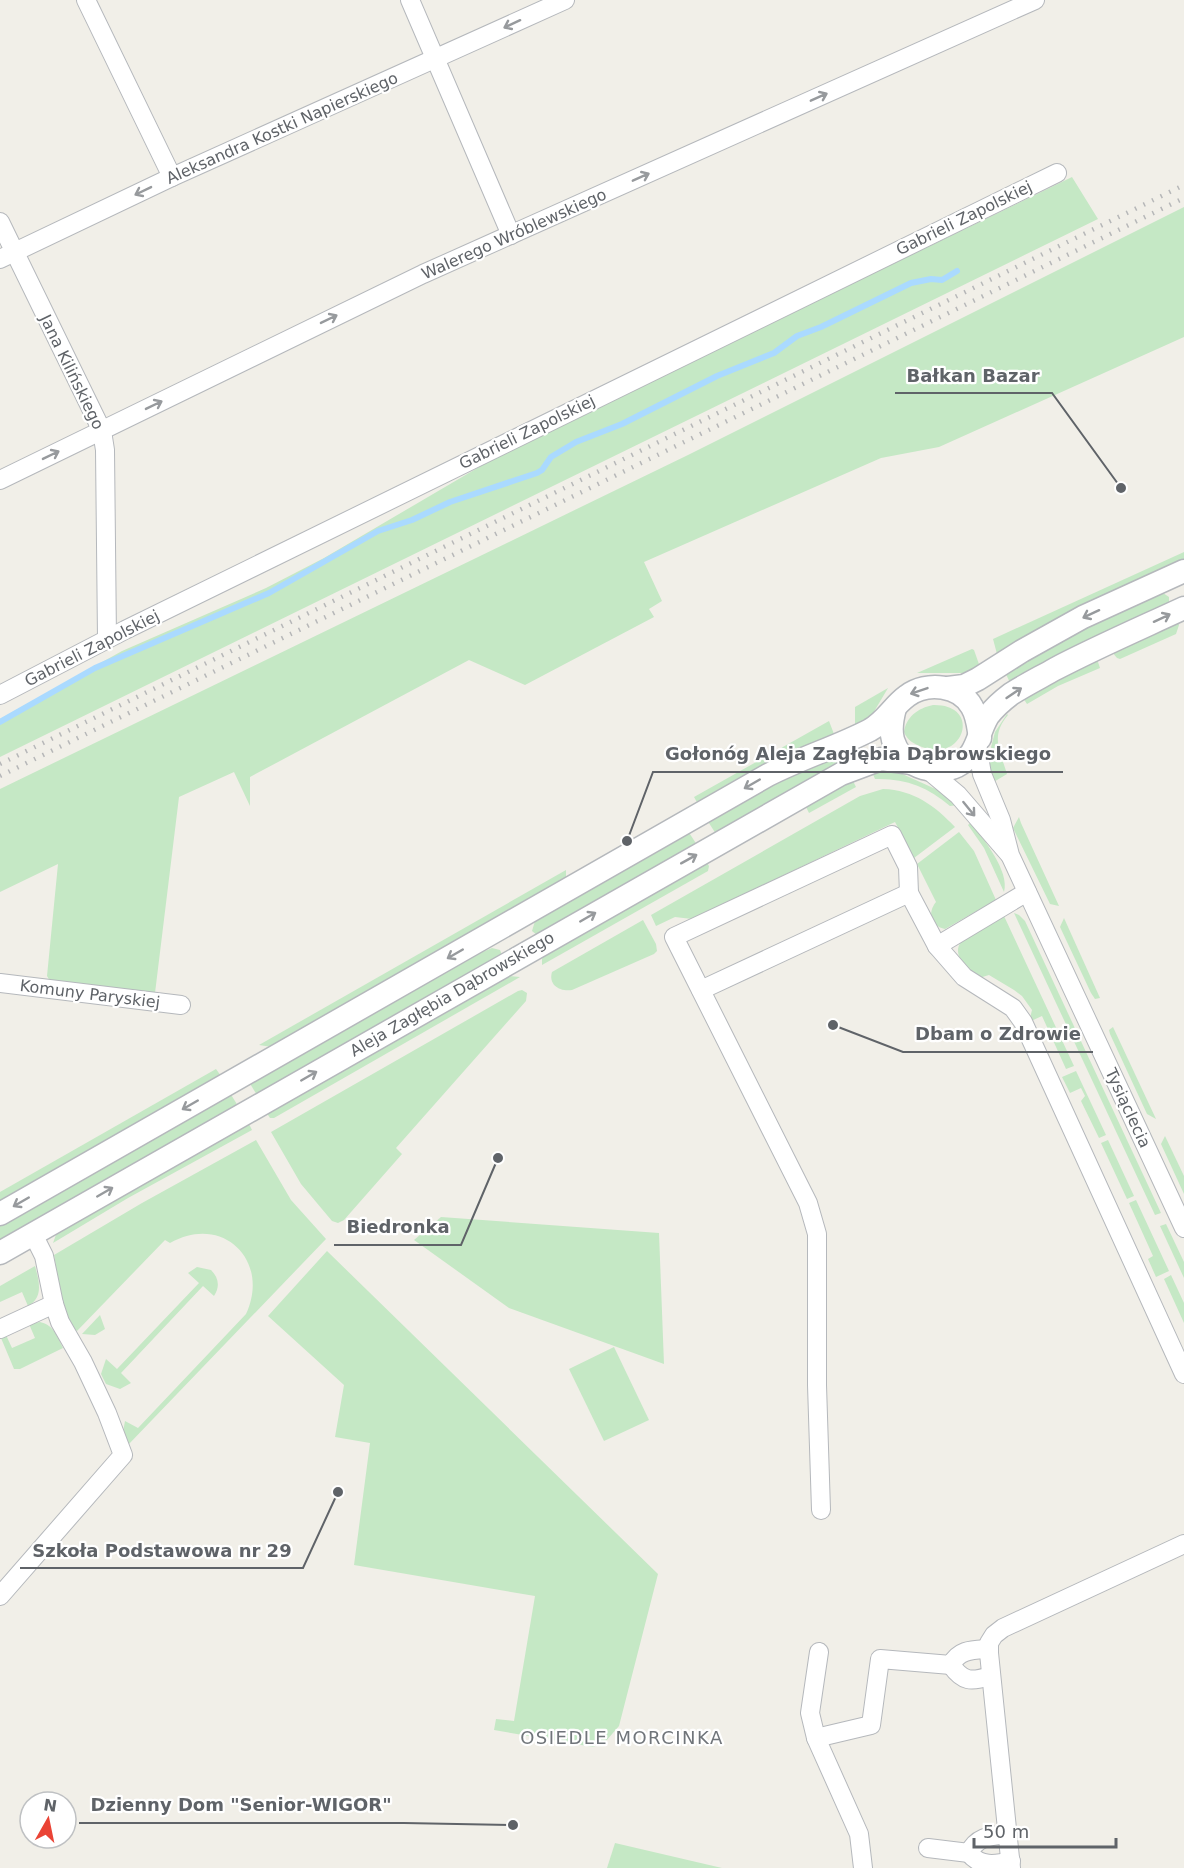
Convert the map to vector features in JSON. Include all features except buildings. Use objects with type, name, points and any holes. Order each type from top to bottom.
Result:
[{"type":"street","points":[[86,0],[172,177]]},
{"type":"street","points":[[410,0],[511,235]]},
{"type":"street","name":"Aleksandra Kostki Napierskiego","points":[[7,256],[172,177],[566,0]]},
{"type":"street","name":"Walerego Wróblewskiego","points":[[0,480],[362,303],[1035,0]]},
{"type":"street","name":"Gabrieli Zapolskiej","points":[[0,695],[107,639],[1057,172]]},
{"type":"street","name":"Jana Kilińskiego","points":[[0,222],[7,256],[102,431],[105,450],[107,639]]},
{"type":"street","points":[[1184,571],[1083,617],[964,686],[918,690],[905,697],[895,708],[891,724],[892,739],[899,753],[920,766],[939,770],[957,766],[970,755],[989,715],[1012,694],[1074,659],[1184,608]]},
{"type":"street","points":[[948,688],[962,695],[971,705],[977,718],[978,741]]},
{"type":"street","name":"Aleja Zagłębia Dąbrowskiego","points":[[0,1214],[768,775],[876,726],[895,708]]},
{"type":"street","name":"Tysiąclecia","points":[[978,741],[982,774],[1001,820],[1011,857],[1184,1228]]},
{"type":"street","name":"Aleja Zagłębia Dąbrowskiego","points":[[0,1253],[841,774],[881,759],[920,766]]},
{"type":"street","name":"Tysiąclecia","points":[[920,766],[958,795],[1011,857]]},
{"type":"street","points":[[821,1510],[815,1224],[808,1203],[674,937],[892,835],[908,867],[909,893],[937,946],[964,977],[1013,1008],[1023,1022],[1184,1374]]},
{"type":"street","points":[[937,946],[1028,892]]},
{"type":"street","points":[[701,990],[909,893]]},
{"type":"street","points":[[506,925],[523,954]]},
{"type":"street","name":"Komuny Paryskiej","points":[[0,983],[180,1005]]},
{"type":"street","points":[[0,1596],[123,1455],[107,1413],[60,1322],[44,1256],[33,1234]]},
{"type":"street","points":[[0,1329],[54,1304]]},
{"type":"street","points":[[928,1848],[969,1853],[975,1860],[986,1864],[1011,1864],[990,1676],[989,1643],[994,1635],[1003,1628],[1184,1544]]},
{"type":"street","points":[[951,1665],[957,1655],[963,1652],[989,1650]]},
{"type":"street","points":[[819,1652],[810,1713],[816,1738],[859,1834],[863,1868]]},
{"type":"street","points":[[816,1738],[871,1725],[880,1659],[951,1665]]},
{"type":"street","points":[[951,1665],[958,1675],[964,1678],[976,1681],[990,1676]]},
{"type":"street","points":[[969,1853],[973,1845],[981,1839],[1008,1834]]},
{"type":"green space","points":[[1072,177],[1098,219],[0,757],[0,719],[122,651],[266,588],[324,558],[503,453]]},
{"type":"green space","points":[[1184,207],[1184,337],[939,447],[881,458],[644,562],[662,601],[649,609],[654,617],[525,685],[469,660],[250,777],[250,806],[234,772],[179,797],[155,993],[50,981],[47,976],[58,864],[0,892],[0,789],[688,455]]},
{"type":"green space","points":[[1184,552],[1184,561],[997,654],[993,639]]},
{"type":"green space","points":[[1163,593],[1169,597],[1169,603],[1010,683],[1006,674],[1042,651]]},
{"type":"green space","points":[[1178,622],[1176,634],[1120,659],[1112,652]]},
{"type":"green space","points":[[972,649],[980,667],[963,673],[917,673]]},
{"type":"green space","points":[[1097,659],[1100,668],[1058,686],[1027,704],[1023,698]]},
{"type":"green space","points":[[888,688],[872,715],[855,726],[855,707]]},
{"type":"green space","points":[[933,705],[949,707],[958,714],[963,722],[962,732],[957,741],[937,750],[922,747],[911,741],[904,732],[907,722],[914,714],[922,708]]},
{"type":"green space","points":[[1007,714],[999,730],[998,744],[1007,774],[992,783],[989,755],[995,732]]},
{"type":"green space","points":[[829,721],[834,734],[796,750],[698,804],[694,797]]},
{"type":"green space","points":[[841,751],[846,762],[716,834],[707,820],[770,784]]},
{"type":"green space","points":[[887,770],[900,773],[940,791],[958,805],[950,806],[916,785],[896,780],[875,779],[872,772]]},
{"type":"green space","points":[[852,779],[856,787],[809,813],[805,805]]},
{"type":"green space","points":[[883,789],[905,792],[923,800],[955,827],[914,858],[895,822],[692,919],[675,917],[656,926],[651,915],[860,796]]},
{"type":"green space","points":[[1019,817],[1059,906],[1050,904],[1013,828]]},
{"type":"green space","points":[[971,822],[999,865],[1005,884],[1004,892],[984,848],[968,825]]},
{"type":"green space","points":[[688,831],[697,845],[537,935],[532,931],[535,921]]},
{"type":"green space","points":[[959,832],[974,851],[996,900],[945,929],[936,925],[932,918],[933,906],[936,902],[917,864]]},
{"type":"green space","points":[[706,861],[709,866],[708,871],[542,965],[545,954]]},
{"type":"green space","points":[[566,870],[566,878],[272,1047],[259,1045]]},
{"type":"green space","points":[[1014,913],[1025,921],[1161,1213],[1155,1215]]},
{"type":"green space","points":[[1004,916],[1074,1066],[1066,1069],[1042,1016],[1029,1022],[1032,1010],[1022,996],[989,975],[979,978],[966,967],[959,957],[958,947],[961,942]]},
{"type":"green space","points":[[1064,918],[1100,998],[1095,999],[1091,993],[1060,927]]},
{"type":"green space","points":[[643,920],[656,944],[657,951],[654,954],[572,990],[559,989],[553,984],[552,972]]},
{"type":"green space","points":[[492,948],[500,950],[502,955],[257,1095],[249,1082],[468,958]]},
{"type":"green space","points":[[509,976],[520,977],[274,1118],[270,1118],[266,1112]]},
{"type":"green space","points":[[522,990],[527,993],[526,1001],[396,1148],[402,1154],[344,1220],[338,1223],[332,1221],[301,1184],[271,1132]]},
{"type":"green space","points":[[1113,1027],[1156,1119],[1147,1114],[1110,1034],[1109,1030]]},
{"type":"green space","points":[[216,1069],[221,1076],[0,1203],[0,1192]]},
{"type":"green space","points":[[1076,1071],[1106,1135],[1099,1138],[1081,1101],[1085,1096],[1081,1088],[1070,1093],[1062,1077]]},
{"type":"green space","points":[[230,1093],[238,1106],[0,1242],[0,1224]]},
{"type":"green space","points":[[248,1122],[252,1130],[128,1198],[53,1243],[57,1232]]},
{"type":"green space","points":[[1165,1136],[1184,1176],[1184,1194],[1161,1144]]},
{"type":"green space","points":[[256,1140],[291,1200],[326,1239],[128,1445],[123,1432],[125,1421],[138,1428],[246,1314],[252,1294],[252,1276],[247,1260],[237,1247],[223,1238],[207,1234],[189,1235],[170,1243],[165,1240],[77,1331],[71,1325],[63,1307],[54,1255]]},
{"type":"green space","points":[[1108,1140],[1134,1196],[1127,1199],[1101,1143]]},
{"type":"green space","points":[[1136,1200],[1169,1271],[1156,1277],[1148,1259],[1153,1256],[1129,1203]]},
{"type":"green space","points":[[441,1217],[659,1233],[664,1364],[509,1308],[414,1240]]},
{"type":"green space","points":[[1166,1224],[1184,1262],[1184,1278],[1160,1226]]},
{"type":"green space","points":[[327,1251],[658,1574],[619,1726],[606,1741],[593,1747],[494,1730],[496,1719],[514,1721],[535,1596],[354,1565],[370,1443],[335,1437],[344,1385],[268,1316]]},
{"type":"green space","points":[[35,1266],[39,1288],[33,1302],[28,1306],[22,1292],[0,1302],[0,1286]]},
{"type":"green space","points":[[197,1267],[211,1270],[216,1276],[218,1286],[214,1296],[203,1286],[121,1373],[131,1383],[120,1389],[106,1384],[101,1374],[106,1359],[117,1369],[199,1283],[188,1273]]},
{"type":"green space","points":[[1171,1275],[1184,1303],[1184,1323],[1164,1279]]},
{"type":"green space","points":[[100,1315],[105,1329],[95,1335],[82,1334]]},
{"type":"green space","points":[[40,1322],[52,1328],[63,1348],[20,1369],[14,1369],[1,1338],[6,1335],[12,1348],[35,1338],[29,1324]]},
{"type":"green space","points":[[614,1347],[649,1420],[604,1441],[569,1369]]},
{"type":"green space","points":[[615,1843],[722,1868],[607,1868]]},
{"type":"waterway","points":[[0,722],[95,668],[269,593],[378,531],[412,520],[450,502],[537,473],[551,457],[576,442],[622,424],[717,376],[774,353],[797,336],[821,327],[911,283],[931,279],[942,280],[957,271]]},
{"type":"railway","points":[[0,764],[1184,185]]},
{"type":"railway","points":[[0,776],[1184,198]]},
{"type":"place","name":"Bałkan Bazar","points":[[1121,488]]},
{"type":"place","name":"Gołonóg Aleja Zagłębia Dąbrowskiego","points":[[627,841]]},
{"type":"place","name":"Dbam o Zdrowie","points":[[833,1025]]},
{"type":"place","name":"Biedronka","points":[[498,1158]]},
{"type":"place","name":"Szkoła Podstawowa nr 29","points":[[338,1492]]},
{"type":"place","name":"Dzienny Dom \"Senior-WIGOR\"","points":[[513,1825]]},
{"type":"district","name":"OSIEDLE MORCINKA","points":[[622,1737]]}]
